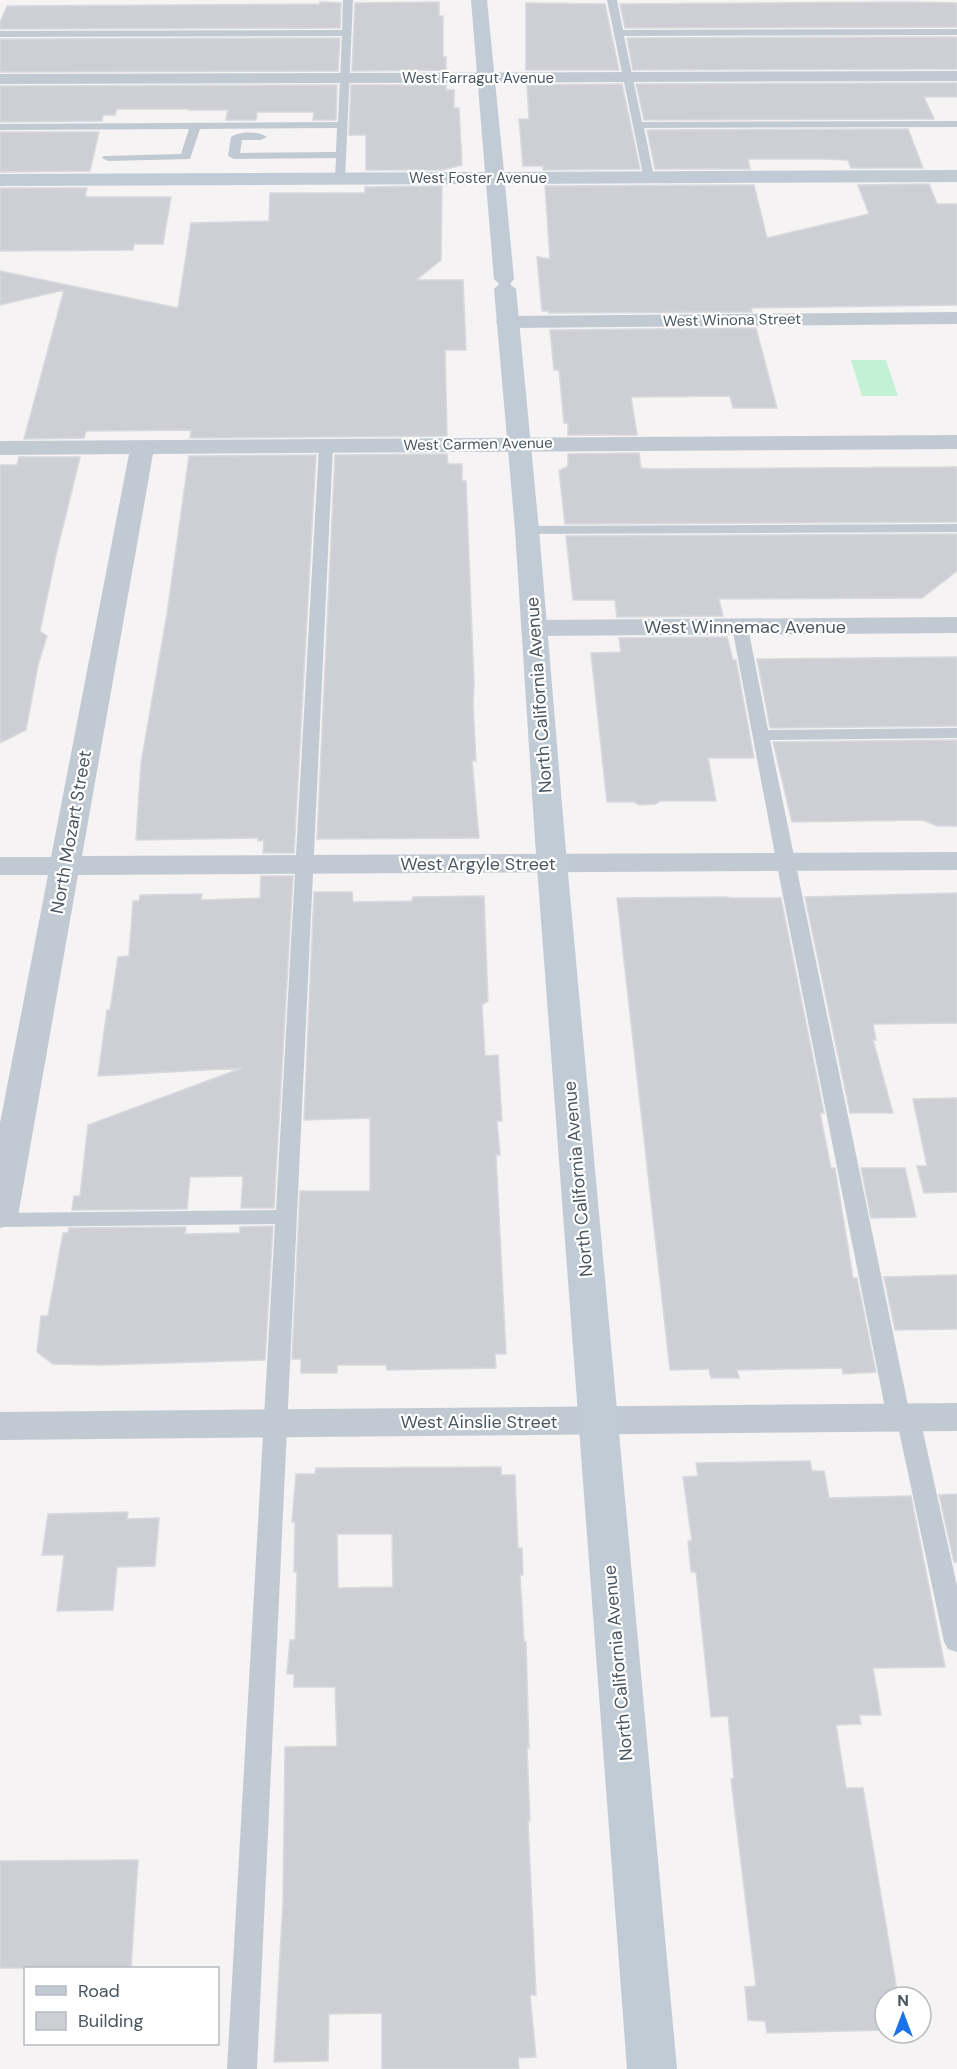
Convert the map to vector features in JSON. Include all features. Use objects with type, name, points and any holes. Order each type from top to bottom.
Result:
[{"type":"main road","name":"North California Avenue","points":[[479,0],[527,530],[552,863],[652,2069]]},
{"type":"main road","name":"West Foster Avenue","points":[[0,180],[957,176]]},
{"type":"street","name":"West Farragut Avenue","points":[[0,79],[957,76]]},
{"type":"street","name":"West Winona Street","points":[[505,297],[957,318]]},
{"type":"street","name":"West Carmen Avenue","points":[[0,448],[957,442]]},
{"type":"street","name":"North Mozart Street","points":[[0,1218],[142,448]]},
{"type":"street","name":"West Winnemac Avenue","points":[[534,628],[957,625]]},
{"type":"street","name":"West Argyle Street","points":[[0,866],[957,861]]},
{"type":"street","name":"West Ainslie Street","points":[[0,1426],[957,1417]]},
{"type":"lane","points":[[341,178],[348,0]]},
{"type":"lane","points":[[612,0],[648,177]]},
{"type":"lane","points":[[618,33],[957,32]]},
{"type":"lane","points":[[0,34],[346,33]]},
{"type":"lane","points":[[638,125],[957,124]]},
{"type":"lane","points":[[0,127],[196,126],[343,131]]},
{"type":"lane","points":[[116,138],[181,138],[196,126]]},
{"type":"lane","points":[[342,156],[234,156],[237,137],[343,131]]},
{"type":"lane","points":[[108,158],[186,157],[181,138]]},
{"type":"lane","points":[[242,2069],[326,446]]},
{"type":"lane","points":[[527,530],[957,528]]},
{"type":"lane","points":[[740,627],[785,862],[903,1418],[957,1642]]},
{"type":"lane","points":[[761,735],[957,734]]},
{"type":"lane","points":[[0,1218],[286,1217]]},
{"type":"green space","points":[[851,360],[886,360],[898,396],[862,396]]},
{"type":"building","points":[[320,2],[341,3],[340,28],[0,29],[0,22],[7,6],[320,4]]},
{"type":"building","points":[[439,2],[439,16],[443,16],[443,57],[446,57],[446,70],[352,71],[355,3]]},
{"type":"building","points":[[526,3],[605,4],[619,70],[526,70]]},
{"type":"building","points":[[957,3],[957,27],[625,28],[620,4]]},
{"type":"building","points":[[957,37],[957,69],[633,70],[627,38]]},
{"type":"building","points":[[340,38],[338,71],[0,72],[0,39]]},
{"type":"building","points":[[957,83],[957,97],[924,97],[934,119],[644,120],[636,84]]},
{"type":"building","points":[[622,84],[640,169],[543,170],[543,166],[523,166],[519,119],[529,119],[527,85]]},
{"type":"building","points":[[337,85],[336,120],[313,120],[314,112],[257,112],[256,120],[226,120],[228,110],[117,109],[115,115],[103,115],[102,121],[0,122],[0,86]]},
{"type":"building","points":[[351,85],[446,85],[446,90],[454,90],[454,108],[459,108],[462,165],[442,170],[366,170],[366,135],[349,135]]},
{"type":"building","points":[[908,129],[923,168],[851,168],[848,160],[748,159],[750,169],[655,169],[647,130]]},
{"type":"building","points":[[0,132],[99,132],[90,171],[0,172]]},
{"type":"building","points":[[929,184],[937,204],[957,204],[957,305],[751,308],[752,312],[549,313],[549,311],[542,311],[537,257],[550,259],[545,186],[754,185],[767,238],[869,214],[858,185]]},
{"type":"building","points":[[442,186],[441,260],[416,280],[463,280],[466,350],[445,350],[447,436],[190,438],[191,430],[86,431],[84,438],[24,439],[64,290],[0,305],[0,271],[178,308],[191,223],[269,221],[270,193],[365,193],[365,187]]},
{"type":"building","points":[[0,188],[87,188],[85,197],[171,197],[163,244],[134,244],[133,250],[0,251]]},
{"type":"building","points":[[756,328],[777,408],[733,408],[730,396],[631,397],[637,435],[568,435],[568,423],[564,423],[559,370],[554,370],[550,330]]},
{"type":"building","points":[[639,453],[641,468],[651,469],[957,467],[957,522],[565,524],[559,471],[568,466],[568,454]]},
{"type":"building","points":[[447,454],[448,464],[462,464],[462,481],[466,481],[476,761],[472,761],[479,838],[317,839],[335,455]]},
{"type":"building","points":[[316,455],[294,853],[263,853],[264,840],[258,841],[258,838],[136,840],[141,763],[167,614],[189,456]]},
{"type":"building","points":[[19,457],[80,457],[40,631],[47,636],[38,665],[26,730],[0,743],[0,465],[17,465]]},
{"type":"building","points":[[957,534],[957,571],[922,598],[719,599],[723,616],[617,617],[615,600],[573,600],[566,536]]},
{"type":"building","points":[[727,637],[733,660],[736,660],[754,758],[708,758],[716,801],[660,801],[656,804],[640,805],[634,802],[607,802],[591,653],[621,652],[619,638]]},
{"type":"building","points":[[957,657],[957,726],[770,728],[757,659]]},
{"type":"building","points":[[957,740],[957,826],[937,826],[923,820],[792,822],[773,742]]},
{"type":"building","points":[[261,876],[293,876],[274,1208],[241,1208],[243,1176],[190,1177],[187,1209],[72,1210],[74,1196],[80,1196],[88,1125],[242,1068],[98,1076],[107,1010],[110,1010],[118,957],[129,956],[133,901],[139,901],[140,895],[202,894],[201,900],[260,898]]},
{"type":"building","points":[[314,892],[352,892],[353,902],[412,901],[413,897],[484,896],[488,1001],[482,1005],[485,1056],[498,1055],[502,1121],[497,1121],[500,1155],[496,1155],[506,1354],[495,1354],[496,1368],[387,1370],[386,1365],[337,1365],[337,1373],[301,1373],[301,1359],[292,1359],[300,1191],[370,1191],[370,1118],[304,1120]]},
{"type":"building","points":[[957,893],[957,1023],[873,1024],[876,1040],[873,1040],[893,1113],[850,1113],[805,897]]},
{"type":"building","points":[[617,898],[781,898],[824,1113],[820,1113],[831,1168],[835,1168],[853,1278],[857,1278],[876,1372],[843,1374],[842,1368],[737,1370],[739,1378],[711,1378],[709,1369],[670,1370]]},
{"type":"building","points":[[957,1098],[957,1192],[924,1193],[917,1166],[927,1166],[913,1099]]},
{"type":"building","points":[[861,1168],[905,1168],[916,1217],[871,1218]]},
{"type":"building","points":[[273,1226],[265,1360],[101,1365],[53,1364],[37,1352],[41,1316],[48,1316],[63,1233],[68,1233],[69,1228],[186,1227],[185,1234],[240,1233],[240,1227]]},
{"type":"building","points":[[957,1275],[957,1329],[895,1330],[884,1277]]},
{"type":"building","points":[[810,1461],[812,1471],[824,1471],[829,1498],[911,1496],[945,1667],[873,1668],[881,1715],[859,1715],[861,1724],[836,1725],[846,1788],[863,1788],[896,1985],[873,1985],[873,2030],[767,2033],[765,2021],[748,2020],[745,1987],[756,1986],[731,1779],[734,1778],[728,1716],[711,1717],[696,1572],[691,1572],[688,1541],[692,1541],[683,1477],[698,1476],[696,1463]]},
{"type":"building","points":[[501,1467],[501,1475],[515,1475],[518,1548],[522,1548],[523,1575],[520,1575],[524,1642],[526,1642],[530,1821],[528,1821],[536,1995],[530,1995],[536,2057],[518,2058],[519,2069],[382,2069],[382,2013],[329,2014],[328,2061],[274,2062],[283,1902],[285,1747],[337,1746],[335,1687],[294,1687],[294,1674],[287,1674],[290,1640],[295,1640],[297,1572],[294,1572],[295,1522],[292,1522],[296,1474],[315,1474],[316,1468]],"holes":[[[337,1534],[392,1534],[393,1587],[338,1588]]]},
{"type":"building","points":[[957,1494],[957,1562],[954,1562],[939,1495]]},
{"type":"building","points":[[128,1512],[127,1519],[159,1518],[155,1566],[117,1567],[113,1610],[57,1611],[64,1555],[42,1555],[48,1514]]},
{"type":"building","points":[[138,1860],[131,1967],[0,1968],[0,1861]]}]
